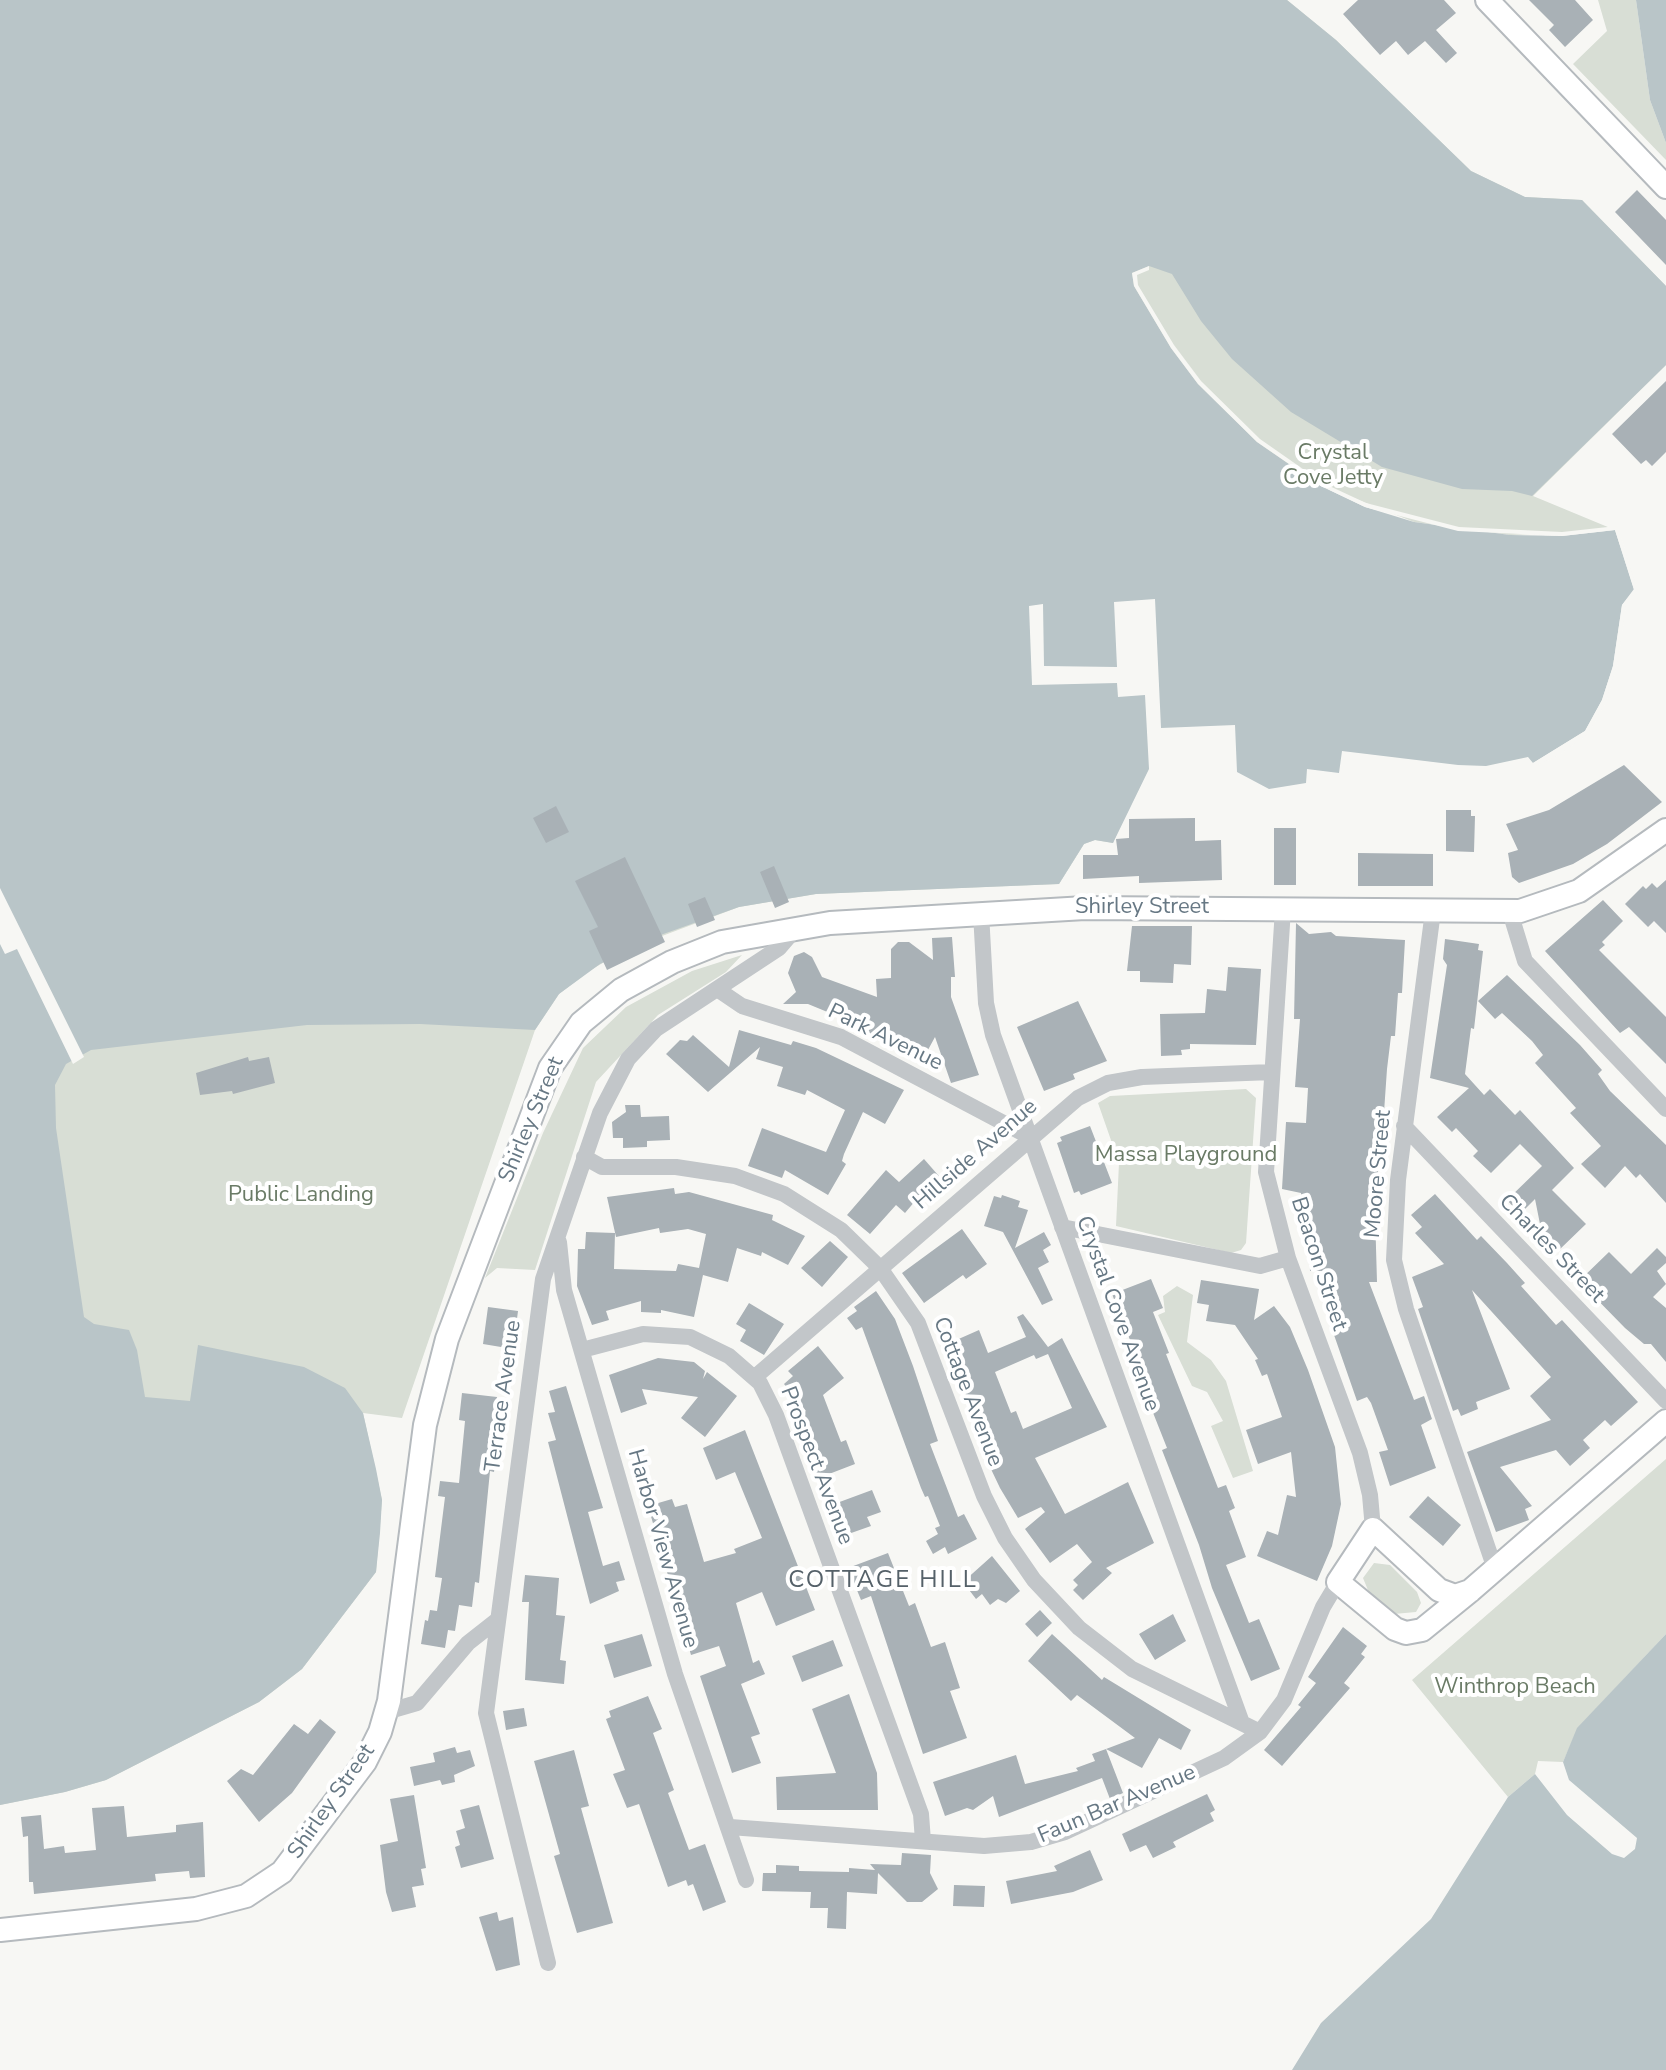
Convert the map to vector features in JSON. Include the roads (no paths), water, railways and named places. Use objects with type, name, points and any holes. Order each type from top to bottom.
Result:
[{"type":"main road","points":[[1487,0],[1666,187]]},
{"type":"main road","name":"Shirley Street","points":[[0,1930],[231,1902],[258,1889],[291,1861],[358,1772],[376,1742],[386,1712],[432,1390],[455,1317],[550,1068],[571,1035],[591,1013],[640,978],[722,942],[797,927],[981,913],[1153,907],[1510,912],[1546,905],[1579,891],[1666,830]]},
{"type":"main road","points":[[1338,1582],[1395,1629],[1406,1633],[1422,1630],[1666,1421]]},
{"type":"main road","points":[[1373,1529],[1439,1590],[1455,1596],[1470,1591]]},
{"type":"main road","name":"Faun Bar Avenue","points":[[1338,1582],[1373,1529]]},
{"type":"street","name":"Beacon Street","points":[[1283,909],[1266,1172],[1288,1258],[1358,1445],[1370,1495],[1373,1529]]},
{"type":"street","name":"Moore Street","points":[[1433,911],[1393,1229],[1397,1275],[1495,1569]]},
{"type":"street","points":[[1510,912],[1525,961],[1666,1109]]},
{"type":"street","name":"Crystal Cove Avenue","points":[[981,913],[988,1016],[1242,1723]]},
{"type":"street","name":"Terrace Avenue","points":[[548,1963],[486,1718],[537,1308],[560,1225],[607,1093],[634,1051],[664,1023],[785,944],[797,927]]},
{"type":"street","name":"Park Avenue","points":[[717,989],[742,1006],[841,1037],[1030,1137]]},
{"type":"street","name":"Hillside Avenue","points":[[755,1377],[1078,1098],[1119,1080],[1272,1072]]},
{"type":"street","name":"Charles Street","points":[[1404,1126],[1666,1401]]},
{"type":"street","name":"Cottage Avenue","points":[[584,1157],[602,1167],[706,1170],[761,1184],[819,1214],[880,1268],[918,1323],[989,1508],[1034,1580],[1066,1616],[1118,1660],[1160,1686],[1260,1732]]},
{"type":"street","name":"Harbor View Avenue","points":[[560,1225],[561,1278],[675,1674],[746,1880]]},
{"type":"street","points":[[1062,1227],[1260,1266],[1288,1258]]},
{"type":"street","name":"Prospect Avenue","points":[[582,1350],[643,1334],[690,1337],[729,1356],[755,1377],[773,1405],[921,1814],[923,1841]]},
{"type":"street","name":"Faun Bar Avenue","points":[[730,1827],[996,1845],[1056,1835],[1215,1763],[1260,1732],[1284,1700],[1323,1607],[1338,1582]]},
{"type":"street","points":[[386,1712],[417,1703],[468,1643],[496,1621]]},
{"type":"district","name":"COTTAGE HILL","points":[[883,1581]]},
{"type":"park label","name":"Crystal Cove Jetty","points":[[1333,466]]},
{"type":"park label","name":"Massa Playground","points":[[1186,1156]]},
{"type":"park label","name":"Public Landing","points":[[301,1196]]},
{"type":"park label","name":"Winthrop Beach","points":[[1515,1688]]}]
